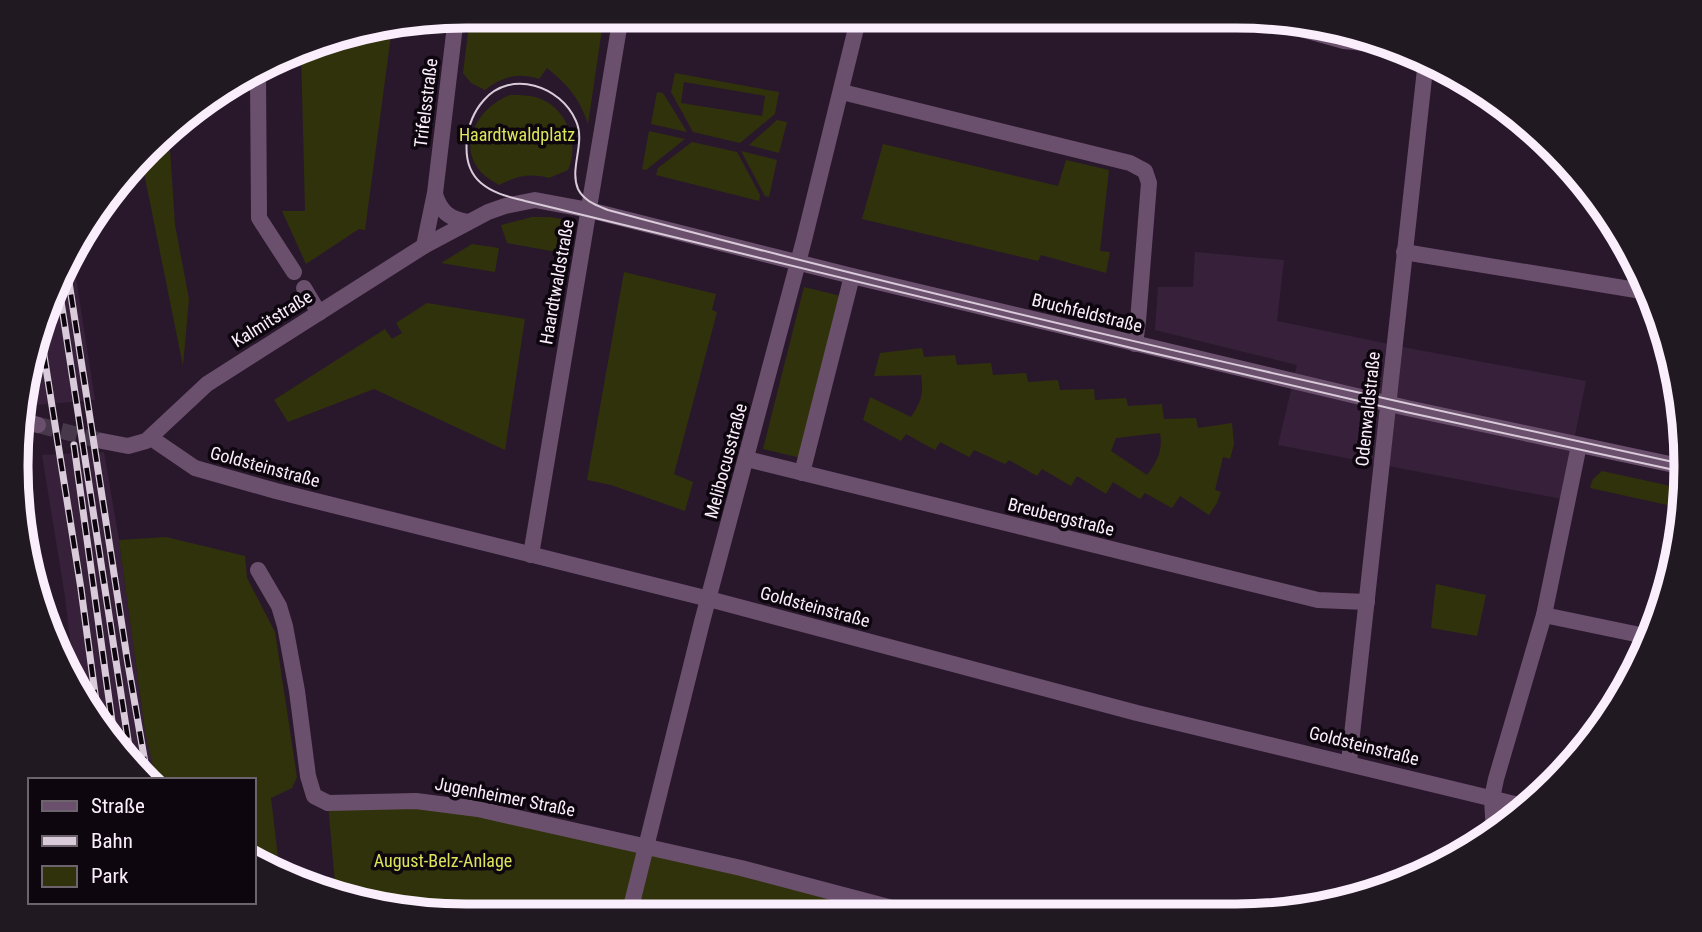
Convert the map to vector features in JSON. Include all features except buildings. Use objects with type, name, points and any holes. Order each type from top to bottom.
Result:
[{"type":"street","name":"Trifelsstraße","points":[[424,246],[435,192],[455,28]]},
{"type":"street","name":"Haardtwaldstraße","points":[[531,555],[619,28]]},
{"type":"street","name":"Melibocusstraße","points":[[632,904],[856,28]]},
{"type":"street","name":"Odenwaldstraße","points":[[1349,762],[1425,71]]},
{"type":"street","points":[[258,81],[259,218],[294,272]]},
{"type":"street","points":[[842,92],[1130,163],[1145,171],[1149,183],[1135,344]]},
{"type":"street","points":[[435,192],[444,212],[452,218],[468,222]]},
{"type":"street","points":[[424,246],[505,206],[536,200],[589,210]]},
{"type":"street","name":"Bruchfeldstraße","points":[[589,210],[1135,344],[1674,466]]},
{"type":"street","name":"Kalmitstraße","points":[[151,438],[207,384],[424,246]]},
{"type":"street","points":[[1404,252],[1637,290]]},
{"type":"street","points":[[802,473],[852,276]]},
{"type":"street","points":[[304,288],[319,313]]},
{"type":"street","points":[[102,441],[128,446],[151,438]]},
{"type":"street","name":"Goldsteinstraße","points":[[151,438],[195,468],[276,491],[709,599],[1137,713],[1515,803]]},
{"type":"street","points":[[1493,820],[1492,797],[1544,615],[1579,445]]},
{"type":"street","name":"Breubergstraße","points":[[747,459],[1318,600],[1367,602]]},
{"type":"street","name":"Jugenheimer Straße","points":[[258,570],[279,606],[285,626],[308,776],[314,796],[328,803],[416,801],[478,809],[741,868],[877,904]]},
{"type":"street","points":[[1544,615],[1641,635]]},
{"type":"shaded area","points":[[1195,252],[1284,260],[1277,321],[1586,381],[1562,499],[1278,445],[1297,365],[1155,330],[1158,287],[1193,287]]},
{"type":"shaded area","points":[[75,269],[95,400],[35,405],[36,381],[51,325]]},
{"type":"shaded area","points":[[104,452],[145,731],[155,775],[119,733],[72,658],[65,596],[42,455]]},
{"type":"shaded area","points":[[29,482],[44,583],[36,551]]},
{"type":"green space","name":"Haardtwaldplatz","points":[[469,28],[602,28],[588,124],[572,93],[547,68],[539,79],[510,77],[485,90],[471,83],[463,73]]},
{"type":"green space","points":[[391,35],[365,230],[359,229],[306,264],[282,211],[305,211],[301,60],[353,43]]},
{"type":"green space","points":[[675,73],[779,92],[775,114],[740,143],[693,132],[671,92]],"holes":[[[684,82],[765,96],[762,116],[681,103]]]},
{"type":"green space","points":[[657,92],[663,93],[687,132],[651,124]]},
{"type":"green space","name":"Haardtwaldplatz","points":[[510,95],[539,98],[552,105],[559,113],[572,140],[568,170],[549,178],[523,176],[499,185],[479,170],[470,145],[476,124],[491,106]]},
{"type":"green space","points":[[777,120],[787,122],[779,153],[749,145]]},
{"type":"green space","points":[[649,131],[685,139],[646,170],[642,169]]},
{"type":"green space","points":[[692,142],[737,152],[760,195],[759,201],[656,175],[658,168]]},
{"type":"green space","points":[[170,144],[175,225],[189,299],[183,366],[143,170]]},
{"type":"green space","points":[[883,144],[1058,186],[1066,160],[1109,170],[1100,251],[1110,252],[1106,273],[1041,255],[1038,261],[862,219]]},
{"type":"green space","points":[[741,151],[777,160],[769,197],[765,196]]},
{"type":"green space","points":[[532,217],[574,221],[568,254],[507,243],[501,225]]},
{"type":"green space","points":[[472,244],[499,248],[495,272],[441,263]]},
{"type":"green space","points":[[624,272],[716,294],[712,310],[717,312],[674,474],[693,482],[685,511],[611,485],[587,480]]},
{"type":"green space","points":[[804,287],[841,296],[801,458],[763,449]]},
{"type":"green space","points":[[427,303],[525,319],[505,450],[374,389],[288,422],[274,400],[385,329],[392,339],[402,333],[396,323]]},
{"type":"green space","points":[[922,348],[924,357],[955,355],[957,365],[991,363],[993,375],[1026,373],[1028,382],[1058,380],[1060,390],[1094,389],[1095,400],[1126,398],[1128,406],[1162,404],[1164,419],[1196,418],[1198,428],[1232,423],[1234,444],[1230,459],[1223,457],[1215,490],[1221,492],[1217,503],[1209,515],[1180,496],[1172,508],[1145,493],[1140,499],[1113,482],[1106,494],[1077,476],[1071,486],[1042,469],[1037,476],[1009,460],[1005,464],[974,450],[969,457],[940,442],[935,450],[906,434],[901,441],[863,420],[870,397],[911,417],[921,397],[921,375],[874,376],[880,353]],"holes":[[[1160,433],[1159,455],[1147,475],[1111,451],[1116,438]]]},
{"type":"green space","points":[[1602,471],[1673,487],[1672,506],[1590,488],[1593,479]]},
{"type":"green space","points":[[166,537],[245,556],[247,578],[275,632],[297,777],[292,788],[271,798],[279,862],[256,850],[256,778],[158,778],[155,775],[145,731],[119,540]]},
{"type":"green space","points":[[1436,584],[1486,595],[1477,636],[1431,628]]},
{"type":"green space","name":"August-Belz-Anlage","points":[[328,803],[478,809],[647,847],[845,904],[437,903],[381,896],[335,884]]},
{"type":"tunnel","points":[[38,425],[102,441]]},
{"type":"tram line","points":[[1674,462],[1142,343],[874,279],[608,210],[587,200],[578,189],[575,173],[579,129],[569,109],[559,99],[534,86],[508,85],[484,100],[472,119],[467,142],[469,165],[474,175],[486,187],[508,196],[1144,351],[1406,412],[1674,470]]},
{"type":"railway","points":[[69,281],[145,764]]},
{"type":"railway","points":[[61,299],[129,745]]},
{"type":"railway","points":[[43,352],[96,699]]},
{"type":"railway","points":[[74,445],[112,724]]}]
